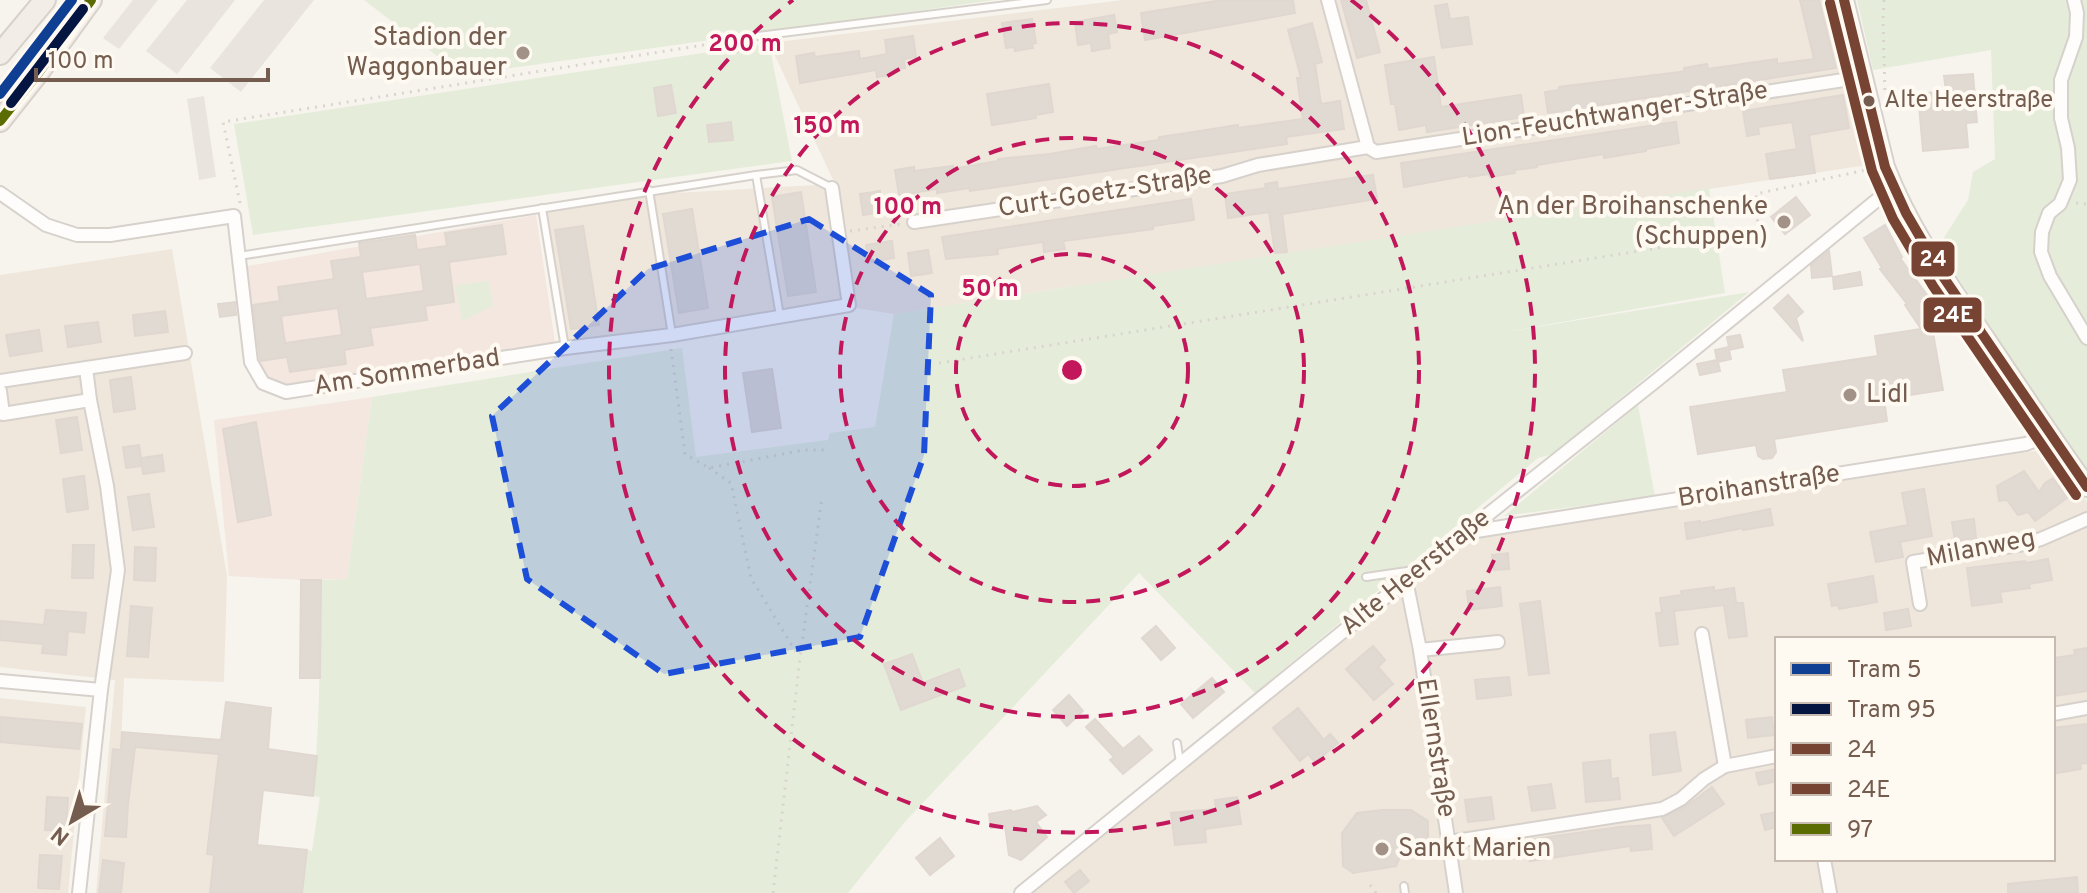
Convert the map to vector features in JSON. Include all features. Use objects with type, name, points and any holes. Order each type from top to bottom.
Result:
[{"type":"main road","points":[[0,54],[45,0]]},
{"type":"main road","points":[[0,121],[91,0]]},
{"type":"street","points":[[1328,0],[1368,147]]},
{"type":"street","points":[[1844,0],[1885,167],[1895,191],[1914,229],[2087,487]]},
{"type":"street","points":[[2074,0],[2076,37],[2061,80],[2061,118],[2068,148],[2070,180],[2060,204],[2049,213],[2042,232],[2041,252],[2050,276],[2087,338]]},
{"type":"street","name":"Lion-Feuchtwanger-Straße","points":[[1368,147],[1376,152],[1863,77]]},
{"type":"street","name":"Curt-Goetz-Straße","points":[[914,222],[1222,176],[1258,165],[1368,147]]},
{"type":"street","name":"Am Sommerbad","points":[[234,216],[251,362],[263,383],[286,392],[565,348],[672,335],[849,305],[832,188]]},
{"type":"street","points":[[0,193],[46,225],[77,235],[110,235],[234,216]]},
{"type":"street","name":"Alte Heerstraße","points":[[1021,893],[1877,200]]},
{"type":"street","points":[[0,381],[185,353]]},
{"type":"street","points":[[79,893],[101,690],[118,570],[86,368]]},
{"type":"street","points":[[0,391],[3,414],[90,400]]},
{"type":"street","name":"Broihanstraße","points":[[1466,533],[2026,444],[2050,434]]},
{"type":"street","name":"Milanweg","points":[[1920,604],[1913,562],[2024,544],[2087,519]]},
{"type":"street","name":"Ellernstraße","points":[[1406,580],[1420,650],[1456,893]]},
{"type":"street","points":[[1702,634],[1725,766]]},
{"type":"street","name":"Ellernstraße","points":[[1420,650],[1498,642]]},
{"type":"street","points":[[0,681],[101,690]]},
{"type":"street","points":[[2055,714],[2087,708]]},
{"type":"street","points":[[1449,842],[1662,809],[1681,799],[1725,766],[1775,756]]},
{"type":"street","points":[[1824,861],[1830,893]]},
{"type":"lane","points":[[758,36],[1047,0]]},
{"type":"lane","points":[[239,256],[649,190],[797,170],[832,188]]},
{"type":"lane","points":[[756,175],[780,316]]},
{"type":"lane","points":[[649,190],[672,335]]},
{"type":"lane","points":[[542,208],[565,348]]},
{"type":"lane","points":[[1366,577],[1419,570]]},
{"type":"lane","points":[[1177,743],[1180,765]]},
{"type":"path","points":[[1872,116],[1886,95],[1884,0]]},
{"type":"path","points":[[234,216],[241,201],[223,122],[758,36]]},
{"type":"path","points":[[939,363],[1758,232],[1756,194],[1885,167]]},
{"type":"path","points":[[840,233],[914,222]]},
{"type":"path","points":[[672,335],[685,454],[731,483],[751,578],[800,658]]},
{"type":"path","points":[[709,468],[804,450],[826,450]]},
{"type":"path","points":[[773,893],[822,497]]},
{"type":"path","points":[[1370,885],[1376,893]]},
{"type":"highlighted area","points":[[809,219],[931,295],[924,455],[860,637],[664,674],[527,579],[492,416],[648,269]]},
{"type":"shaded area","points":[[133,0],[158,0],[119,49],[103,38]]},
{"type":"shaded area","points":[[187,0],[235,0],[177,74],[146,51]]},
{"type":"shaded area","points":[[264,0],[314,0],[241,92],[210,68]]},
{"type":"shaded area","points":[[1123,0],[1832,0],[1867,165],[894,314],[855,306],[566,347],[544,210],[655,194],[833,184],[854,298],[835,184],[769,43]]},
{"type":"shaded area","points":[[204,96],[216,177],[199,180],[187,99]]},
{"type":"shaded area","points":[[536,215],[555,342],[288,385],[268,381],[257,366],[246,273],[248,266]]},
{"type":"shaded area","points":[[172,249],[227,576],[224,682],[124,678],[121,745],[219,752],[207,853],[214,855],[210,893],[96,893],[115,680],[0,667],[0,275]]},
{"type":"shaded area","points":[[372,397],[347,579],[227,576],[214,420]]},
{"type":"shaded area","points":[[2048,449],[2087,502],[2087,893],[1034,893],[1453,550],[1481,537]]},
{"type":"shaded area","points":[[0,698],[86,707],[68,893],[0,893]]},
{"type":"green space","name":"Stadion der Waggonbauer","points":[[364,0],[995,0],[462,75]]},
{"type":"green space","points":[[1857,0],[2087,0],[2087,469],[1938,247],[1968,200],[1973,172],[1995,159],[1991,50],[1873,70]]},
{"type":"green space","points":[[769,43],[792,161],[253,235],[234,124]]},
{"type":"green space","points":[[1709,188],[1725,293],[1500,333],[1749,292],[1553,454],[1538,458],[1255,693],[1139,573],[904,823],[848,893],[302,893],[307,850],[312,851],[320,797],[313,796],[321,580],[347,579],[372,397],[682,348],[696,457],[828,440],[830,433],[875,427],[894,314]]},
{"type":"green space","points":[[489,281],[493,306],[462,321],[455,285]]},
{"type":"green space","points":[[1638,405],[1655,496],[1504,516]]},
{"type":"building","points":[[1222,0],[1293,0],[1295,13],[1145,40],[1141,13]]},
{"type":"building","points":[[1341,0],[1366,0],[1380,52],[1357,58]]},
{"type":"building","points":[[1800,0],[1819,0],[1836,68],[1548,113],[1545,92],[1559,90],[1559,87],[1680,72],[1685,71],[1684,68],[1707,64],[1708,69],[1777,59],[1777,64],[1814,59]]},
{"type":"building","points":[[1447,4],[1450,19],[1468,17],[1472,44],[1442,48],[1435,6]]},
{"type":"building","points":[[1114,15],[1117,32],[1108,34],[1110,48],[1092,51],[1091,43],[1078,45],[1075,22]]},
{"type":"building","points":[[1032,19],[1036,43],[1032,44],[1033,48],[1015,51],[1014,47],[1006,48],[1002,23]]},
{"type":"building","points":[[1312,23],[1322,62],[1315,64],[1321,104],[1340,101],[1344,129],[1286,137],[1287,144],[970,191],[969,188],[937,193],[937,189],[899,195],[895,170],[953,166],[953,169],[998,159],[1096,146],[1097,149],[1238,125],[1238,128],[1303,119],[1297,78],[1301,78],[1288,30]]},
{"type":"building","points":[[913,36],[916,57],[904,59],[905,68],[890,70],[891,75],[877,77],[876,70],[800,83],[796,56],[814,53],[815,57],[859,51],[860,59],[887,54],[885,40]]},
{"type":"building","points":[[1434,57],[1441,107],[1521,95],[1524,117],[1427,132],[1426,125],[1399,130],[1385,65]]},
{"type":"building","points":[[1973,74],[1977,122],[1966,123],[1968,147],[1923,151],[1918,94],[1946,91],[1944,76]]},
{"type":"building","points":[[1049,84],[1053,112],[992,125],[987,94]]},
{"type":"building","points":[[671,85],[676,113],[658,116],[654,88]]},
{"type":"building","points":[[1843,95],[1849,128],[1809,135],[1815,173],[1770,179],[1766,154],[1797,149],[1792,122],[1758,127],[1759,134],[1747,136],[1743,111]]},
{"type":"building","points":[[731,122],[733,140],[709,142],[707,125]]},
{"type":"building","points":[[1676,122],[1679,143],[1646,151],[1604,158],[1604,154],[1537,165],[1514,170],[1515,173],[1490,177],[1489,174],[1469,175],[1404,187],[1401,163]]},
{"type":"building","points":[[1373,175],[1377,199],[1282,214],[1287,252],[1275,253],[1269,212],[1228,218],[1225,194],[1266,188],[1265,184],[1277,182],[1278,189]]},
{"type":"building","points":[[880,191],[883,212],[863,215],[860,194]]},
{"type":"building","points":[[801,192],[816,292],[788,296],[772,197]]},
{"type":"building","points":[[1796,197],[1810,215],[1785,234],[1771,217]]},
{"type":"building","points":[[1191,199],[1194,220],[1063,241],[1065,249],[1044,252],[1043,242],[997,249],[998,254],[946,259],[942,237]]},
{"type":"building","points":[[692,209],[708,308],[679,313],[663,214]]},
{"type":"building","points":[[502,225],[506,254],[449,262],[454,302],[425,306],[427,320],[370,328],[373,345],[344,350],[346,364],[290,372],[287,357],[261,361],[253,305],[280,301],[278,287],[334,279],[331,261],[361,257],[359,243],[415,235],[417,250],[447,246],[445,233]],"holes":[[[420,264],[424,291],[366,299],[362,272]],[[338,308],[342,335],[285,343],[281,316]]]},
{"type":"building","points":[[1885,225],[1900,258],[1948,324],[1933,333],[1943,390],[1884,399],[1887,421],[1774,439],[1776,452],[1772,458],[1758,456],[1756,445],[1698,454],[1690,407],[1787,392],[1783,370],[1878,356],[1875,336],[1921,329],[1907,304],[1880,269],[1864,238]]},
{"type":"building","points":[[583,226],[599,325],[571,329],[555,230]]},
{"type":"building","points":[[892,241],[894,258],[869,262],[866,245]]},
{"type":"building","points":[[928,250],[932,273],[911,276],[908,253]]},
{"type":"building","points":[[1829,251],[1832,276],[1812,278],[1811,265]]},
{"type":"building","points":[[1860,272],[1862,285],[1834,289],[1833,277]]},
{"type":"building","points":[[1788,295],[1803,312],[1796,318],[1803,341],[1774,308]]},
{"type":"building","points":[[235,302],[236,315],[220,317],[218,304]]},
{"type":"building","points":[[165,311],[168,332],[135,336],[133,315]]},
{"type":"building","points":[[98,322],[101,342],[68,347],[65,326]]},
{"type":"building","points":[[39,330],[42,351],[10,356],[6,335]]},
{"type":"building","points":[[1740,335],[1743,347],[1729,350],[1731,359],[1718,362],[1720,371],[1700,375],[1697,364],[1717,360],[1715,350],[1729,347],[1727,337]]},
{"type":"building","points":[[772,369],[781,428],[752,432],[743,373]]},
{"type":"building","points":[[131,377],[135,409],[114,412],[110,380]]},
{"type":"building","points":[[77,417],[82,450],[61,453],[56,420]]},
{"type":"building","points":[[256,422],[271,515],[238,522],[223,429]]},
{"type":"building","points":[[139,445],[142,466],[126,468],[123,447]]},
{"type":"building","points":[[162,455],[164,471],[143,474],[141,458]]},
{"type":"building","points":[[2024,471],[2039,492],[2053,478],[2067,498],[2035,521],[2028,512],[2018,515],[2007,500],[1999,501],[1997,486]]},
{"type":"building","points":[[84,476],[88,509],[67,512],[63,479]]},
{"type":"building","points":[[1924,489],[1932,536],[1900,542],[1903,557],[1876,562],[1870,532],[1908,525],[1902,493]]},
{"type":"building","points":[[149,494],[154,527],[133,530],[128,497]]},
{"type":"building","points":[[1770,509],[1773,525],[1687,539],[1685,523],[1700,523]]},
{"type":"building","points":[[1974,519],[1976,538],[1955,541],[1952,522]]},
{"type":"building","points":[[73,545],[94,545],[93,578],[72,578]]},
{"type":"building","points":[[135,547],[156,548],[155,581],[134,580]]},
{"type":"building","points":[[1508,553],[1509,569],[1494,570],[1492,555]]},
{"type":"building","points":[[2048,559],[2052,580],[2029,584],[2030,588],[2000,592],[2002,602],[1972,606],[1967,568]]},
{"type":"building","points":[[1873,576],[1877,602],[1839,609],[1838,605],[1832,606],[1828,584]]},
{"type":"building","points":[[301,580],[321,580],[320,678],[300,678]]},
{"type":"building","points":[[1500,587],[1502,606],[1469,610],[1467,591]]},
{"type":"building","points":[[1714,587],[1714,591],[1734,588],[1736,603],[1743,603],[1747,636],[1729,638],[1724,605],[1674,611],[1678,644],[1660,646],[1656,613],[1662,613],[1660,598],[1682,595],[1681,591]]},
{"type":"building","points":[[1540,601],[1549,673],[1529,675],[1520,604]]},
{"type":"building","points":[[131,606],[152,608],[148,657],[127,656]]},
{"type":"building","points":[[1908,609],[1911,626],[1886,630],[1884,613]]},
{"type":"building","points":[[46,610],[86,613],[84,633],[68,631],[66,655],[42,653],[43,644],[0,640],[0,621],[44,625]]},
{"type":"building","points":[[1156,626],[1175,648],[1161,660],[1142,638]]},
{"type":"building","points":[[1373,646],[1385,660],[1378,667],[1393,684],[1374,700],[1346,669]]},
{"type":"building","points":[[2087,648],[2087,691],[2055,696],[2055,658],[2075,655],[2074,650]]},
{"type":"building","points":[[912,654],[923,683],[959,669],[965,686],[901,710],[884,664]]},
{"type":"building","points":[[1509,677],[1511,695],[1477,699],[1475,680]]},
{"type":"building","points":[[1212,678],[1224,692],[1193,718],[1181,704]]},
{"type":"building","points":[[1069,695],[1083,711],[1067,726],[1053,710]]},
{"type":"building","points":[[226,702],[271,708],[268,749],[317,756],[313,796],[263,790],[257,845],[307,850],[302,893],[210,893],[214,855],[207,854],[219,754],[135,747],[126,837],[105,836],[113,749],[121,750],[122,732],[221,740]]},
{"type":"building","points":[[1298,708],[1324,740],[1330,734],[1338,743],[1315,762],[1308,754],[1300,761],[1273,728]]},
{"type":"building","points":[[0,717],[82,724],[79,749],[0,742]]},
{"type":"building","points":[[1772,717],[1774,735],[1748,738],[1746,720]]},
{"type":"building","points":[[1095,719],[1123,749],[1139,736],[1152,750],[1123,774],[1110,760],[1114,757],[1086,727]]},
{"type":"building","points":[[2087,724],[2087,763],[2080,764],[2081,769],[2057,773],[2055,728]]},
{"type":"building","points":[[1675,732],[1681,771],[1653,775],[1650,735]]},
{"type":"building","points":[[1610,760],[1611,779],[1618,778],[1620,799],[1586,802],[1583,763]]},
{"type":"building","points":[[1775,769],[1775,781],[1759,785],[1756,773]]},
{"type":"building","points":[[1551,784],[1555,808],[1532,811],[1528,787]]},
{"type":"building","points":[[1712,787],[1724,804],[1674,836],[1662,818],[1685,807]]},
{"type":"building","points":[[47,797],[68,798],[66,831],[45,830]]},
{"type":"building","points":[[1237,797],[1241,824],[1205,829],[1206,842],[1175,845],[1171,813],[1216,809],[1215,800]]},
{"type":"building","points":[[1491,797],[1494,819],[1468,822],[1465,800]]},
{"type":"building","points":[[1037,806],[1046,815],[1036,822],[1047,837],[1021,860],[1009,855],[1005,826],[991,828],[989,814]]},
{"type":"building","name":"Sankt Marien","points":[[1411,810],[1428,821],[1428,841],[1415,857],[1400,857],[1396,866],[1353,873],[1343,866],[1342,833],[1357,813]]},
{"type":"building","points":[[1775,812],[1775,828],[1765,830],[1761,815]]},
{"type":"building","points":[[1650,825],[1652,849],[1631,851],[1630,846],[1530,861],[1527,840]]},
{"type":"building","points":[[940,838],[954,856],[930,875],[916,858]]},
{"type":"building","points":[[40,855],[62,856],[59,889],[38,888]]},
{"type":"building","points":[[103,860],[124,863],[121,893],[99,893]]},
{"type":"building","points":[[1080,870],[1089,881],[1074,893],[1065,882]]},
{"type":"building","points":[[2077,877],[2078,893],[2008,893],[2008,884]]},
{"type":"tram line","name":"5","points":[[0,94],[72,0]]},
{"type":"tram line","name":"95","points":[[11,103],[83,9]]},
{"type":"transit line","name":"97","points":[[0,121],[91,0]]},
{"type":"transit line","name":"24","points":[[1844,0],[1885,167],[1906,213],[1944,278],[2087,487]]},
{"type":"transit line","name":"24E","points":[[1830,3],[1872,171],[1893,219],[1933,286],[2076,495]]},
{"type":"place","name":"Stadion der Waggonbauer","points":[[523,53]]},
{"type":"place","name":"Alte Heerstraße","points":[[1869,101]]},
{"type":"place","name":"An der Broihanschenke (Schuppen)","points":[[1784,222]]},
{"type":"place","name":"Lidl","points":[[1850,395]]},
{"type":"place","name":"Sankt Marien","points":[[1382,849]]}]
